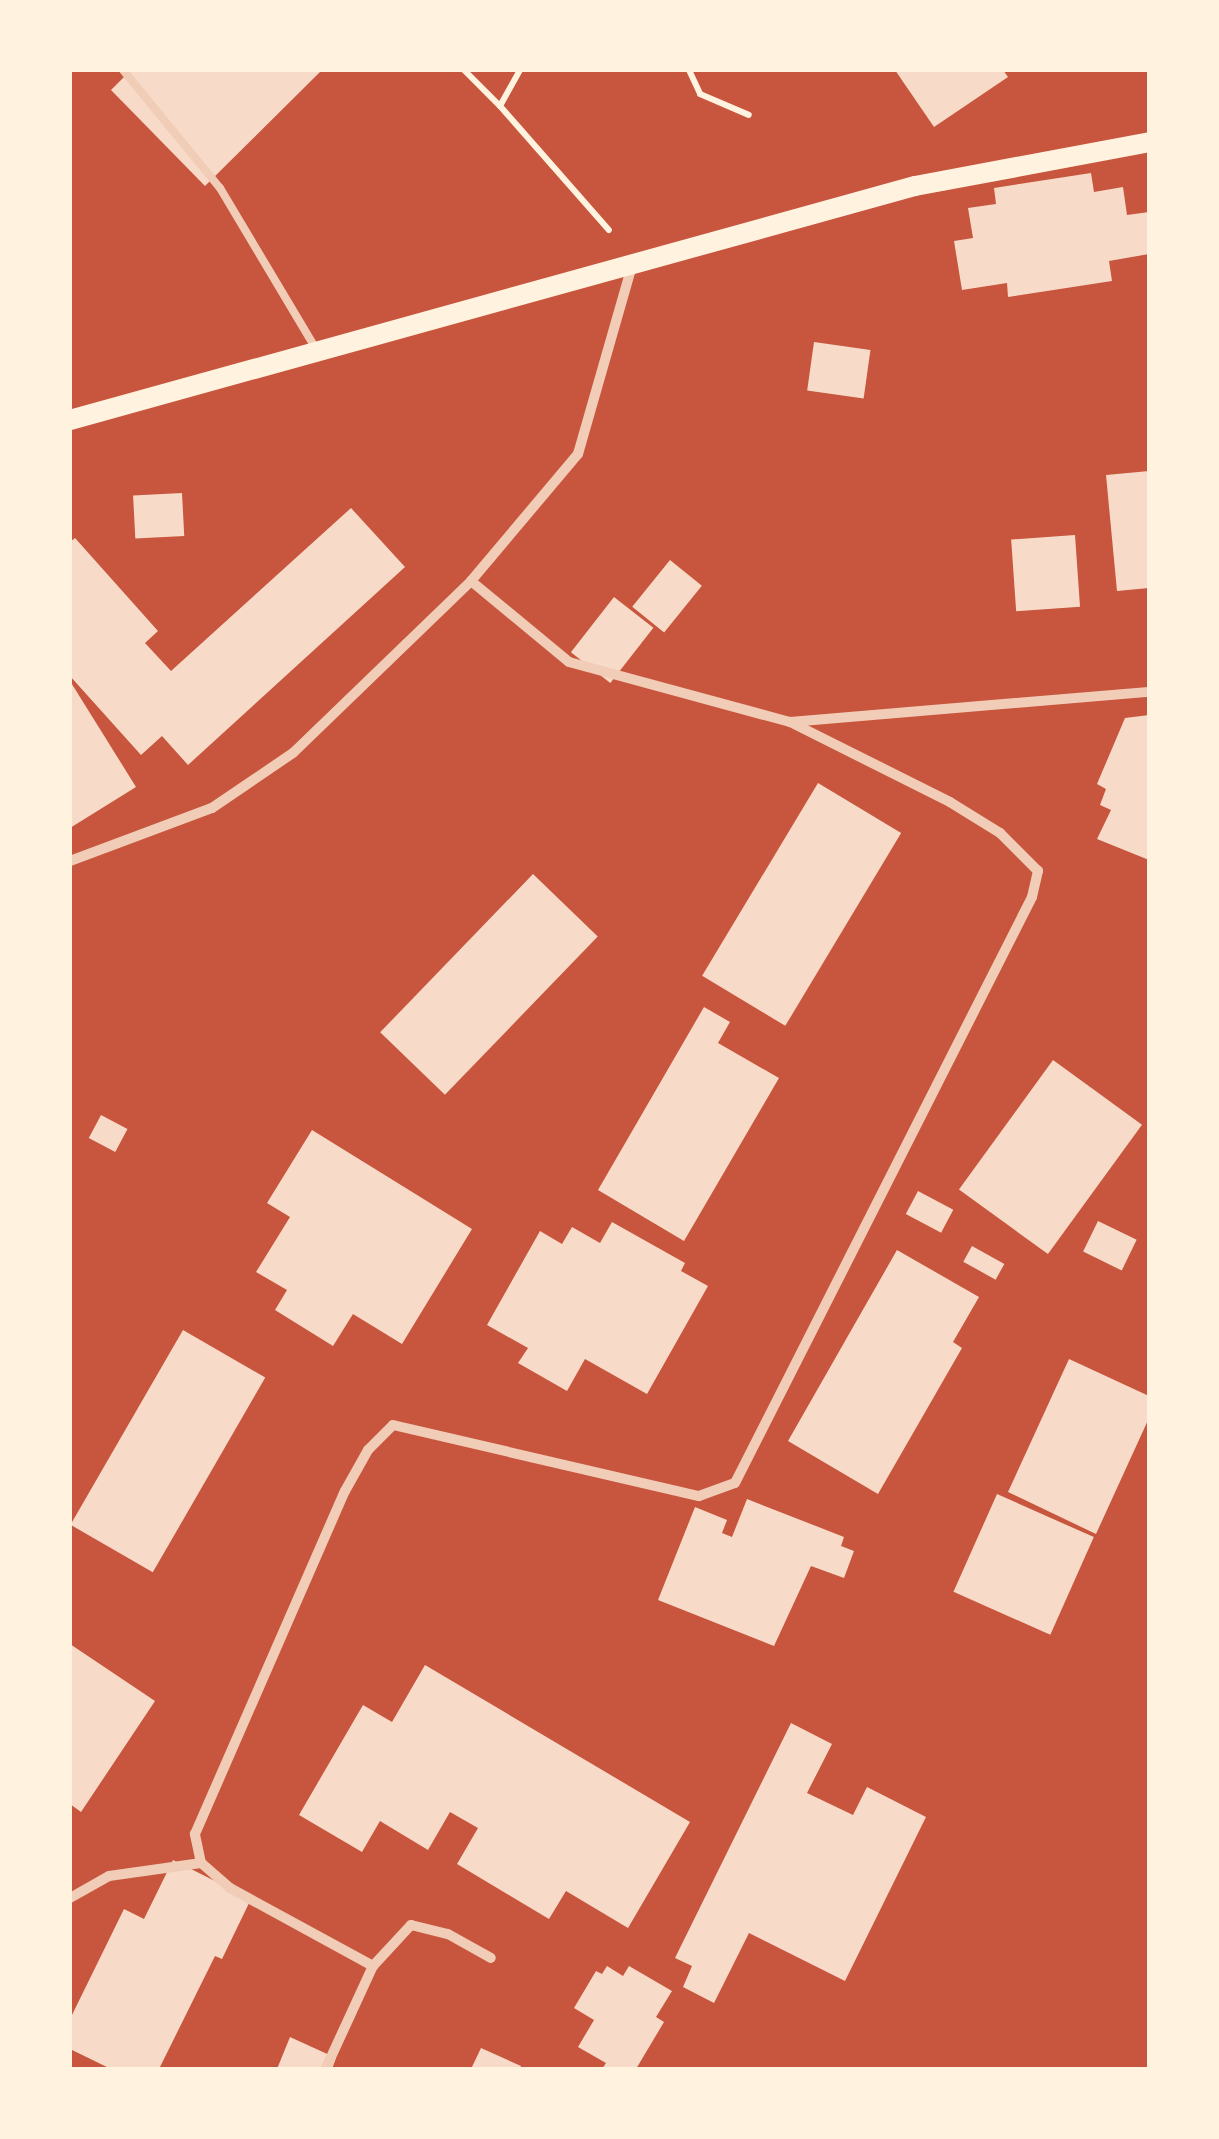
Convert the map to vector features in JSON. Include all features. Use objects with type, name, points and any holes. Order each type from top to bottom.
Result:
[{"type":"main road","points":[[70,420],[915,186],[1149,142]]},
{"type":"street","points":[[70,861],[212,808],[293,753],[471,580],[578,454],[633,263]]},
{"type":"street","points":[[373,1966],[230,1888],[202,1863],[195,1834],[345,1491],[368,1450],[393,1424],[698,1496],[735,1483],[1032,897],[1038,871],[1000,833],[950,802],[790,722],[569,662],[471,580]]},
{"type":"street","points":[[790,722],[1149,692]]},
{"type":"street","points":[[70,1898],[109,1876],[202,1863]]},
{"type":"street","points":[[326,2068],[373,1966],[411,1925],[448,1934],[491,1958]]},
{"type":"lane","points":[[123,70],[220,188],[319,353]]},
{"type":"path","points":[[464,70],[586,200],[633,263]]},
{"type":"path","points":[[500,106],[520,70]]},
{"type":"path","points":[[689,70],[700,94],[749,115]]},
{"type":"building","points":[[131,70],[322,70],[205,186],[111,90]]},
{"type":"building","points":[[895,70],[1003,70],[1008,77],[934,127]]},
{"type":"building","points":[[1091,173],[1094,192],[1123,187],[1127,215],[1149,212],[1149,254],[1109,261],[1112,281],[1008,297],[1007,283],[962,290],[954,241],[973,238],[968,208],[996,204],[994,188]]},
{"type":"building","points":[[814,342],[870,350],[864,398],[807,391]]},
{"type":"building","points":[[1149,471],[1149,588],[1117,591],[1106,475]]},
{"type":"building","points":[[182,493],[184,536],[135,539],[133,496]]},
{"type":"building","points":[[351,508],[405,567],[188,765],[162,736],[141,755],[70,676],[70,542],[75,538],[158,631],[145,643],[171,671]]},
{"type":"building","points":[[1075,535],[1080,607],[1016,611],[1011,539]]},
{"type":"building","points":[[670,560],[702,586],[664,632],[632,607]]},
{"type":"building","points":[[614,597],[653,628],[610,683],[571,652]]},
{"type":"building","points":[[70,681],[136,787],[70,828]]},
{"type":"building","points":[[1149,715],[1149,860],[1097,839],[1111,810],[1100,805],[1106,789],[1097,784],[1125,718]]},
{"type":"building","points":[[818,783],[901,833],[785,1026],[702,976]]},
{"type":"building","points":[[533,874],[598,937],[445,1095],[380,1032]]},
{"type":"building","points":[[704,1007],[730,1022],[718,1043],[779,1078],[684,1241],[598,1190]]},
{"type":"building","points":[[1053,1060],[1142,1125],[1048,1254],[959,1189]]},
{"type":"building","points":[[101,1115],[127,1129],[115,1152],[89,1138]]},
{"type":"building","points":[[312,1130],[472,1229],[402,1344],[353,1314],[333,1346],[275,1310],[287,1290],[256,1272],[290,1217],[267,1203]]},
{"type":"building","points":[[918,1191],[953,1210],[941,1233],[906,1214]]},
{"type":"building","points":[[1098,1221],[1137,1240],[1122,1270],[1083,1252]]},
{"type":"building","points":[[612,1222],[685,1263],[681,1271],[708,1286],[647,1394],[585,1359],[567,1391],[518,1363],[528,1348],[487,1325],[540,1231],[562,1244],[572,1227],[600,1243]]},
{"type":"building","points":[[972,1246],[1004,1264],[996,1280],[963,1262]]},
{"type":"building","points":[[897,1250],[979,1297],[953,1342],[962,1348],[878,1494],[788,1441]]},
{"type":"building","points":[[183,1330],[265,1378],[153,1572],[70,1525]]},
{"type":"building","points":[[1069,1359],[1149,1396],[1149,1418],[1096,1534],[1008,1492]]},
{"type":"building","points":[[997,1494],[1094,1537],[1050,1635],[953,1592]]},
{"type":"building","points":[[747,1499],[844,1537],[841,1546],[854,1551],[844,1578],[811,1566],[774,1646],[658,1600],[695,1507],[727,1520],[722,1533],[732,1537]]},
{"type":"building","points":[[70,1644],[155,1701],[81,1812],[70,1804]]},
{"type":"building","points":[[425,1665],[690,1822],[628,1928],[566,1891],[549,1919],[457,1864],[478,1828],[450,1812],[428,1850],[380,1821],[362,1852],[299,1815],[363,1705],[392,1722]]},
{"type":"building","points":[[791,1723],[832,1744],[807,1793],[853,1815],[867,1787],[926,1817],[845,1981],[749,1933],[714,2003],[683,1987],[692,1966],[675,1958]]},
{"type":"building","points":[[173,1860],[251,1899],[222,1959],[215,1956],[159,2069],[111,2069],[70,2049],[70,2019],[124,1909],[144,1919]]},
{"type":"building","points":[[607,1966],[623,1976],[629,1966],[672,1991],[656,2017],[664,2022],[636,2069],[602,2069],[606,2063],[578,2047],[594,2020],[574,2008],[596,1971],[602,1974]]},
{"type":"building","points":[[290,2037],[336,2058],[332,2069],[277,2069]]},
{"type":"building","points":[[481,2048],[521,2066],[520,2069],[471,2069]]}]
